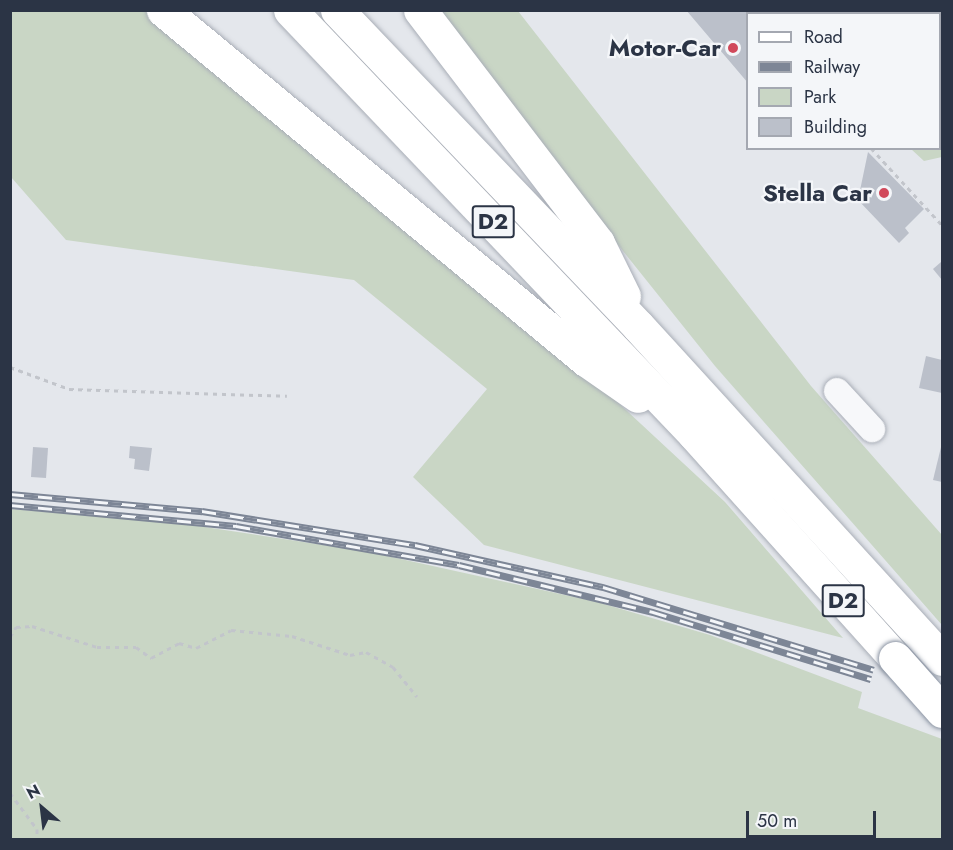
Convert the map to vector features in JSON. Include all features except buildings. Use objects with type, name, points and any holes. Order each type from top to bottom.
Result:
[{"type":"highway","points":[[163,10],[586,360],[694,434]]},
{"type":"highway","name":"D2","points":[[290,10],[694,434],[942,711]]},
{"type":"highway","name":"D2","points":[[338,10],[639,326],[942,659]]},
{"type":"highway","points":[[420,10],[598,243],[639,326]]},
{"type":"lane","points":[[837,391],[872,429]]},
{"type":"path","points":[[873,150],[942,225]]},
{"type":"path","points":[[11,368],[69,389],[287,396]]},
{"type":"path","points":[[10,637],[16,627],[32,626],[97,647],[136,647],[151,658],[179,643],[196,648],[231,630],[292,636],[350,655],[366,652],[393,667],[417,697]]},
{"type":"path","points":[[10,793],[37,829],[37,840]]},
{"type":"green space","points":[[10,11],[149,11],[613,398],[725,502],[843,638],[484,545],[413,477],[487,389],[354,280],[66,240],[11,177]]},
{"type":"green space","points":[[431,11],[518,11],[811,386],[942,535],[942,625],[715,366]]},
{"type":"green space","points":[[941,132],[942,157],[924,161],[912,150],[941,150]]},
{"type":"green space","points":[[10,509],[165,521],[369,552],[597,602],[710,635],[862,692],[858,708],[942,739],[942,839],[11,839]]},
{"type":"railway","points":[[10,494],[202,511],[415,545],[603,587],[874,670]]},
{"type":"railway","points":[[10,505],[236,526],[459,565],[653,612],[871,679]]},
{"type":"place","name":"Motor-Car","points":[[733,48]]},
{"type":"place","name":"Stella Car","points":[[884,193]]}]
